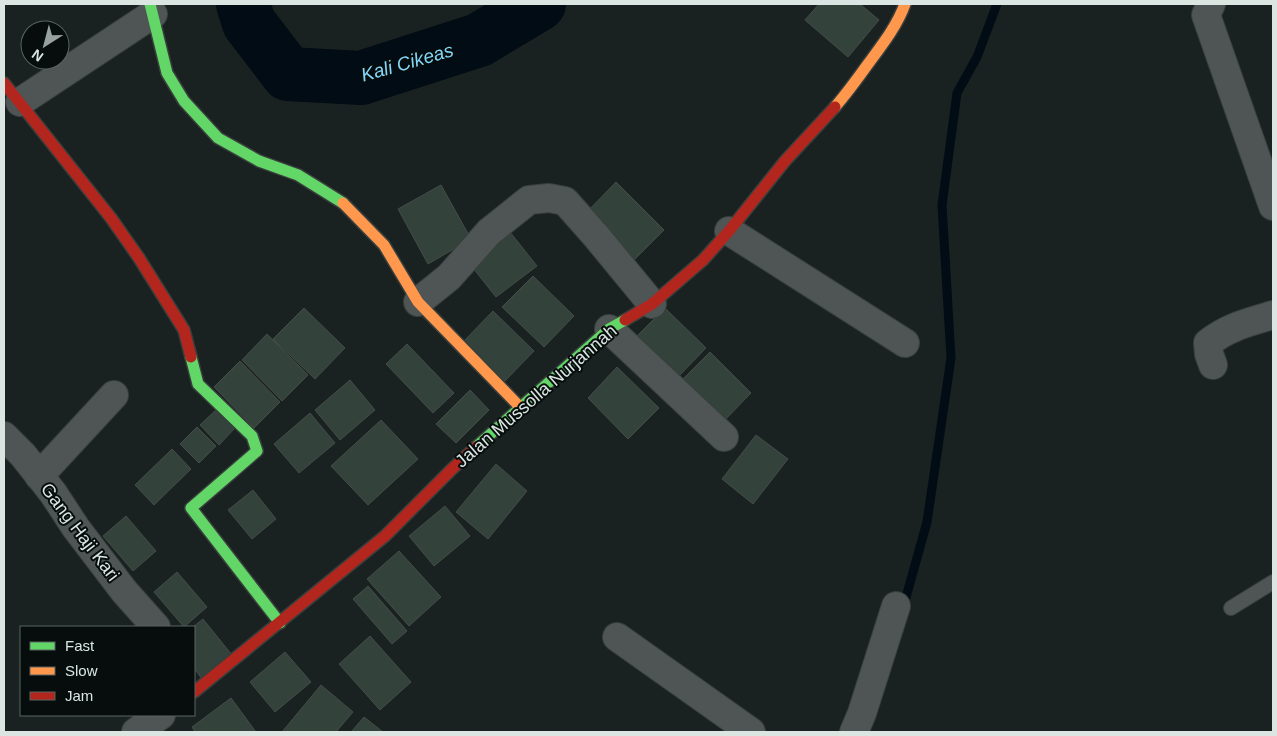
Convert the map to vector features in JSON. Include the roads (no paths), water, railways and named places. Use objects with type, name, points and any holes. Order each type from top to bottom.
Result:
[{"type":"street","name":"Jalan Mussolla Nurjannah","points":[[197,683],[280,622],[386,536],[453,468],[609,329],[652,304],[703,260],[729,231],[785,161],[844,97],[881,46],[900,17],[905,4]]},
{"type":"street","points":[[1211,4],[1206,15],[1273,206]]},
{"type":"street","points":[[280,622],[191,508],[258,451],[252,436],[198,384],[184,330],[160,291],[111,218],[12,92],[151,9],[167,73],[184,101],[218,138],[259,161],[298,175],[339,199],[384,245],[418,302],[520,408]]},
{"type":"street","points":[[418,302],[449,277],[489,232],[529,200],[549,198],[565,201],[652,304]]},
{"type":"street","points":[[729,231],[905,344]]},
{"type":"street","points":[[1213,365],[1208,343],[1220,333],[1244,323],[1273,315]]},
{"type":"street","points":[[609,329],[724,437]]},
{"type":"street","points":[[39,476],[114,395]]},
{"type":"street","name":"Gang Haji Kari","points":[[4,436],[23,455],[124,591],[155,626]]},
{"type":"street","points":[[854,732],[862,713],[896,606]]},
{"type":"street","points":[[617,637],[751,732]]},
{"type":"street","points":[[136,732],[160,716]]},
{"type":"lane","points":[[1231,608],[1273,582]]},
{"type":"waterway","name":"Kali Cikeas","points":[[243,4],[249,23],[288,74],[361,78],[479,40],[539,4]]},
{"type":"waterway","points":[[903,608],[927,522],[951,358],[942,205],[957,93],[977,57],[997,4]]}]
